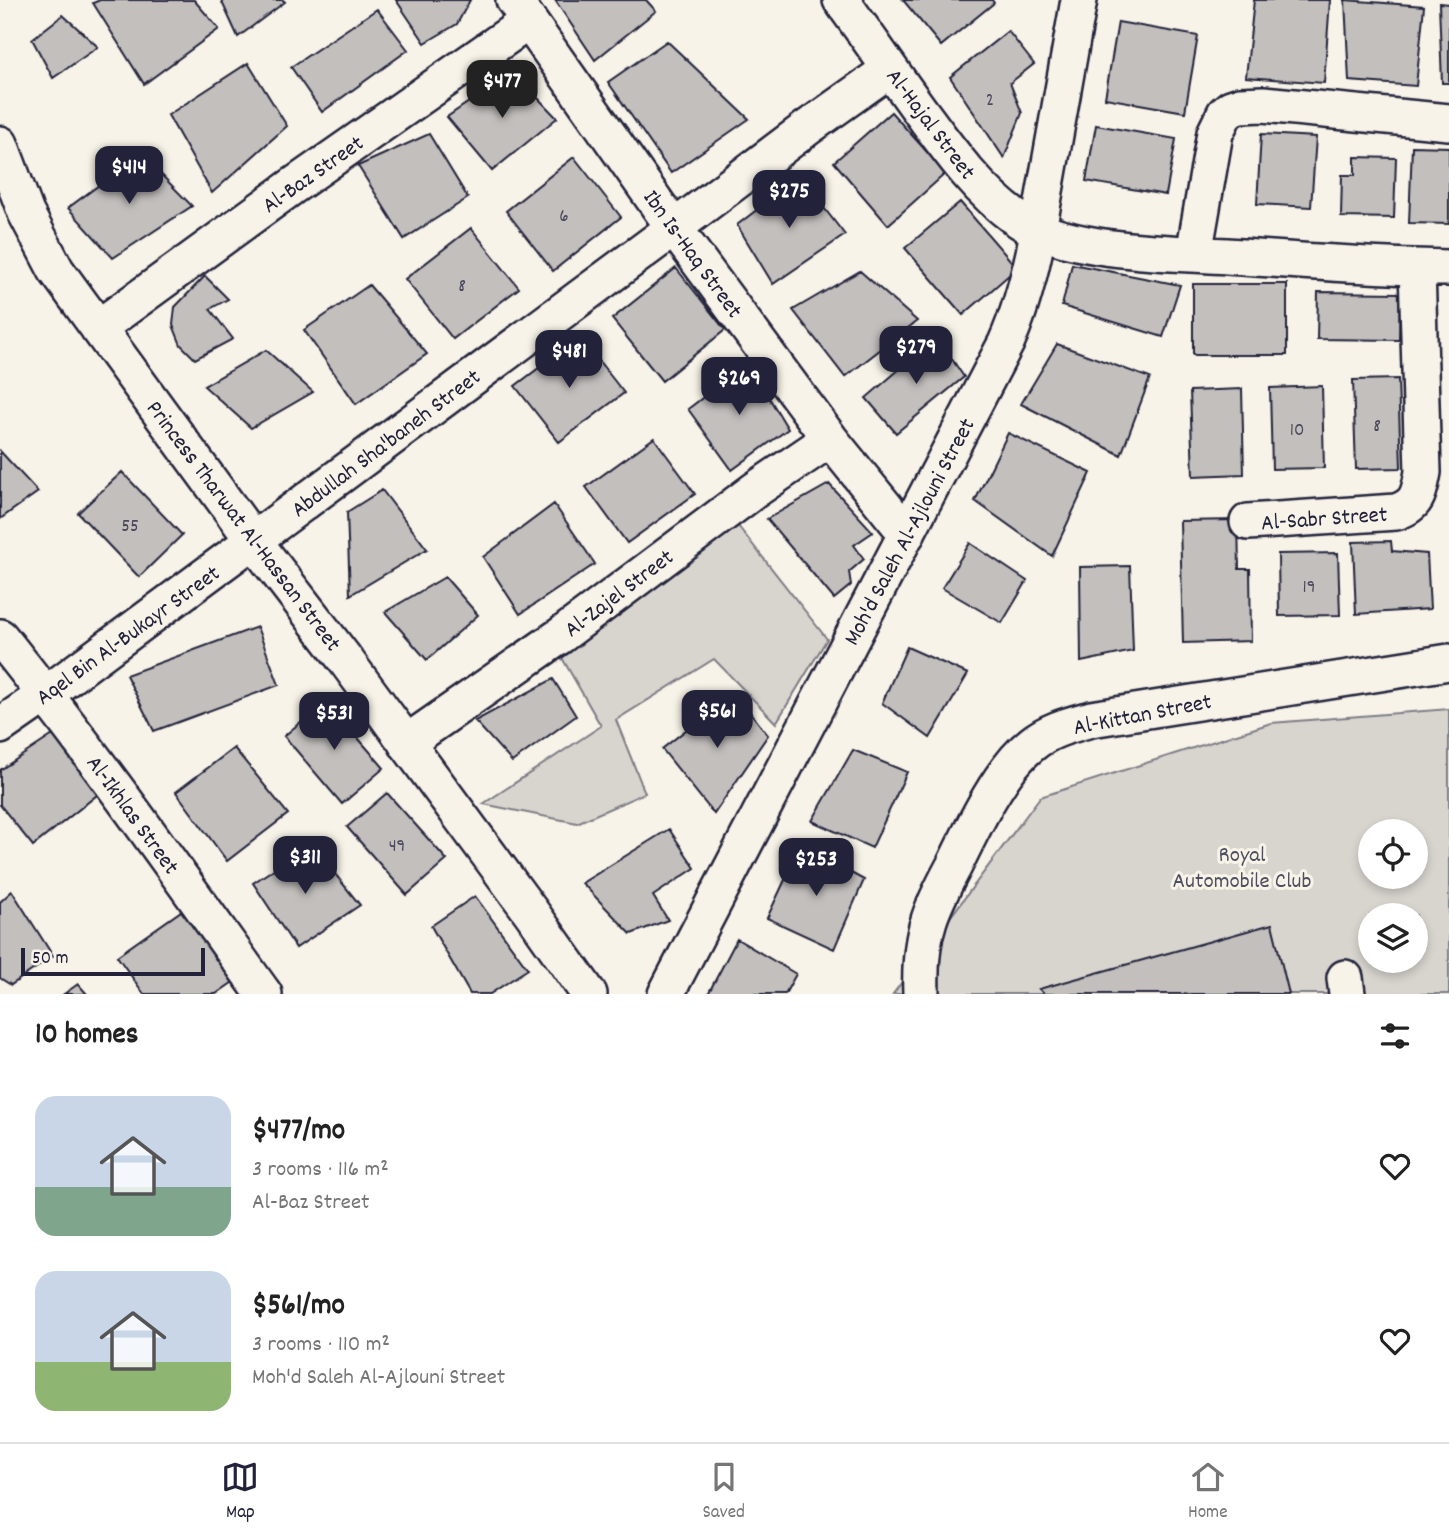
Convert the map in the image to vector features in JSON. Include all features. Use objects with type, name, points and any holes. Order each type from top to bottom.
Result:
[{"type":"street","name":"Al-Hajal Street","points":[[841,0],[963,168],[983,190],[1037,231]]},
{"type":"street","name":"Moh'd Saleh Al-Ajlouni Street","points":[[666,994],[907,534],[1016,319],[1028,283],[1079,0]]},
{"type":"street","name":"Ibn Is-Haq Street","points":[[522,11],[674,228],[830,439],[907,534]]},
{"type":"street","name":"Al-Baz Street","points":[[98,328],[293,186],[522,11]]},
{"type":"street","name":"Abdullah Sha'baneh Street","points":[[253,540],[890,69]]},
{"type":"street","points":[[1194,254],[1215,133],[1225,113],[1231,108],[1263,104],[1449,122]]},
{"type":"street","name":"Princess Tharwat Al-Hassan Street","points":[[0,144],[26,213],[56,270],[589,994]]},
{"type":"street","name":"Al-Sabr Street","points":[[1037,231],[1097,245],[1139,251],[1433,268],[1423,472],[1417,497],[1412,504],[1407,509],[1396,512],[1248,522]]},
{"type":"street","name":"Al-Zajel Street","points":[[406,743],[559,636],[755,490],[830,439]]},
{"type":"street","name":"Aqel Bin Al-Bukayr Street","points":[[0,726],[253,540]]},
{"type":"street","name":"Al-Ikhlas Street","points":[[0,637],[46,694],[160,848],[264,994]]},
{"type":"street","name":"Al-Kittan Street","points":[[921,994],[921,955],[937,899],[971,830],[1003,777],[1033,743],[1050,732],[1091,719],[1449,662]]},
{"type":"green space","points":[[731,517],[827,639],[776,723],[714,659],[616,720],[645,793],[577,823],[483,804],[601,726],[557,649]]},
{"type":"green space","name":"Royal Automobile Club","points":[[1449,709],[1449,994],[893,994],[1040,797],[1271,723]]},
{"type":"building","points":[[100,0],[194,0],[219,29],[144,84],[93,3]]},
{"type":"building","points":[[221,0],[283,0],[285,2],[238,37]]},
{"type":"building","points":[[396,0],[470,0],[457,24],[425,43]]},
{"type":"building","points":[[555,0],[646,0],[656,11],[595,60]]},
{"type":"building","points":[[903,0],[992,0],[994,3],[941,46]]},
{"type":"building","points":[[1254,0],[1330,0],[1324,83],[1246,77]]},
{"type":"building","points":[[1345,0],[1424,6],[1416,86],[1349,81]]},
{"type":"building","points":[[1439,3],[1449,4],[1449,83],[1442,83]]},
{"type":"building","points":[[377,9],[408,50],[322,112],[291,67]]},
{"type":"building","points":[[63,15],[98,47],[53,78],[32,39]]},
{"type":"building","points":[[1118,22],[1198,36],[1185,112],[1105,98]]},
{"type":"building","points":[[1008,31],[1034,64],[1010,83],[1022,113],[1004,158],[950,77]]},
{"type":"building","points":[[667,41],[749,119],[671,173],[608,82]]},
{"type":"building","points":[[248,63],[287,126],[212,193],[168,115]]},
{"type":"building","points":[[513,72],[557,118],[492,171],[447,117]]},
{"type":"building","points":[[891,112],[946,173],[888,225],[834,162]]},
{"type":"building","points":[[1096,125],[1176,139],[1166,195],[1086,181]]},
{"type":"building","points":[[429,134],[468,198],[404,239],[358,166]]},
{"type":"building","points":[[1261,134],[1316,137],[1311,207],[1257,204]]},
{"type":"building","points":[[1412,146],[1449,147],[1449,224],[1409,223]]},
{"type":"building","points":[[141,154],[192,206],[113,258],[68,208]]},
{"type":"building","points":[[574,157],[621,217],[553,271],[506,211]]},
{"type":"building","points":[[1355,157],[1396,158],[1394,218],[1341,217],[1342,175],[1355,175]]},
{"type":"building","points":[[800,177],[845,235],[773,284],[737,225]]},
{"type":"building","points":[[960,202],[1017,268],[963,315],[905,248]]},
{"type":"building","points":[[471,228],[519,288],[453,339],[405,279]]},
{"type":"building","points":[[1072,264],[1180,285],[1163,337],[1062,306]]},
{"type":"building","points":[[676,268],[725,330],[662,381],[612,319]]},
{"type":"building","points":[[860,271],[917,321],[845,377],[793,310]]},
{"type":"building","points":[[205,276],[228,299],[210,309],[233,339],[195,359],[181,345],[173,325],[175,307]]},
{"type":"building","points":[[1193,284],[1287,284],[1287,355],[1193,355]]},
{"type":"building","points":[[369,285],[427,354],[356,404],[304,330]]},
{"type":"building","points":[[1318,292],[1400,293],[1399,340],[1317,339]]},
{"type":"building","points":[[580,337],[624,393],[559,442],[515,386]]},
{"type":"building","points":[[937,337],[964,377],[896,433],[866,398]]},
{"type":"building","points":[[1057,344],[1150,378],[1121,455],[1021,404]]},
{"type":"building","points":[[266,350],[313,392],[251,428],[204,386]]},
{"type":"building","points":[[748,363],[788,429],[732,470],[688,409]]},
{"type":"building","points":[[1398,379],[1401,468],[1356,469],[1353,380]]},
{"type":"building","points":[[1322,386],[1324,468],[1272,469],[1270,388]]},
{"type":"building","points":[[1242,389],[1244,474],[1193,476],[1190,391]]},
{"type":"building","points":[[1008,433],[1091,473],[1052,556],[975,501]]},
{"type":"building","points":[[654,438],[695,494],[627,543],[586,487]]},
{"type":"building","points":[[0,451],[38,492],[0,519]]},
{"type":"building","points":[[122,472],[182,535],[139,577],[78,513]]},
{"type":"building","points":[[829,484],[873,532],[854,545],[864,559],[849,572],[851,585],[834,599],[767,519]]},
{"type":"building","points":[[382,490],[427,549],[350,595],[347,512]]},
{"type":"building","points":[[554,504],[595,564],[520,614],[483,557]]},
{"type":"building","points":[[1238,520],[1239,569],[1250,569],[1251,641],[1183,643],[1180,521]]},
{"type":"building","points":[[1391,541],[1392,551],[1427,554],[1430,609],[1356,614],[1353,542]]},
{"type":"building","points":[[970,543],[1027,581],[1002,623],[942,588]]},
{"type":"building","points":[[1338,553],[1340,615],[1279,616],[1278,554]]},
{"type":"building","points":[[1130,566],[1133,651],[1081,662],[1080,567]]},
{"type":"building","points":[[445,577],[478,615],[427,660],[385,612]]},
{"type":"building","points":[[257,627],[279,685],[154,731],[126,675]]},
{"type":"building","points":[[907,647],[968,674],[930,738],[882,703]]},
{"type":"building","points":[[553,679],[576,716],[512,762],[475,721]]},
{"type":"building","points":[[734,692],[768,735],[714,814],[662,749]]},
{"type":"building","points":[[326,701],[384,768],[342,804],[284,736]]},
{"type":"building","points":[[53,735],[102,791],[33,846],[0,805],[0,770]]},
{"type":"building","points":[[234,748],[288,814],[227,861],[176,792]]},
{"type":"building","points":[[853,750],[907,772],[872,848],[812,821]]},
{"type":"building","points":[[387,793],[447,860],[407,895],[347,827]]},
{"type":"building","points":[[669,829],[695,868],[653,896],[668,920],[631,934],[582,883]]},
{"type":"building","points":[[311,844],[360,905],[296,948],[253,883]]},
{"type":"building","points":[[801,846],[864,880],[834,949],[767,918]]},
{"type":"building","points":[[12,891],[53,956],[11,985],[0,978],[0,902]]},
{"type":"building","points":[[475,896],[528,969],[490,994],[470,994],[431,926]]},
{"type":"building","points":[[184,909],[236,980],[216,994],[144,994],[117,956]]},
{"type":"building","points":[[1272,924],[1289,994],[1044,994],[1039,989]]},
{"type":"building","points":[[737,939],[796,974],[785,994],[708,994]]},
{"type":"building","points":[[78,984],[87,994],[64,994]]}]
